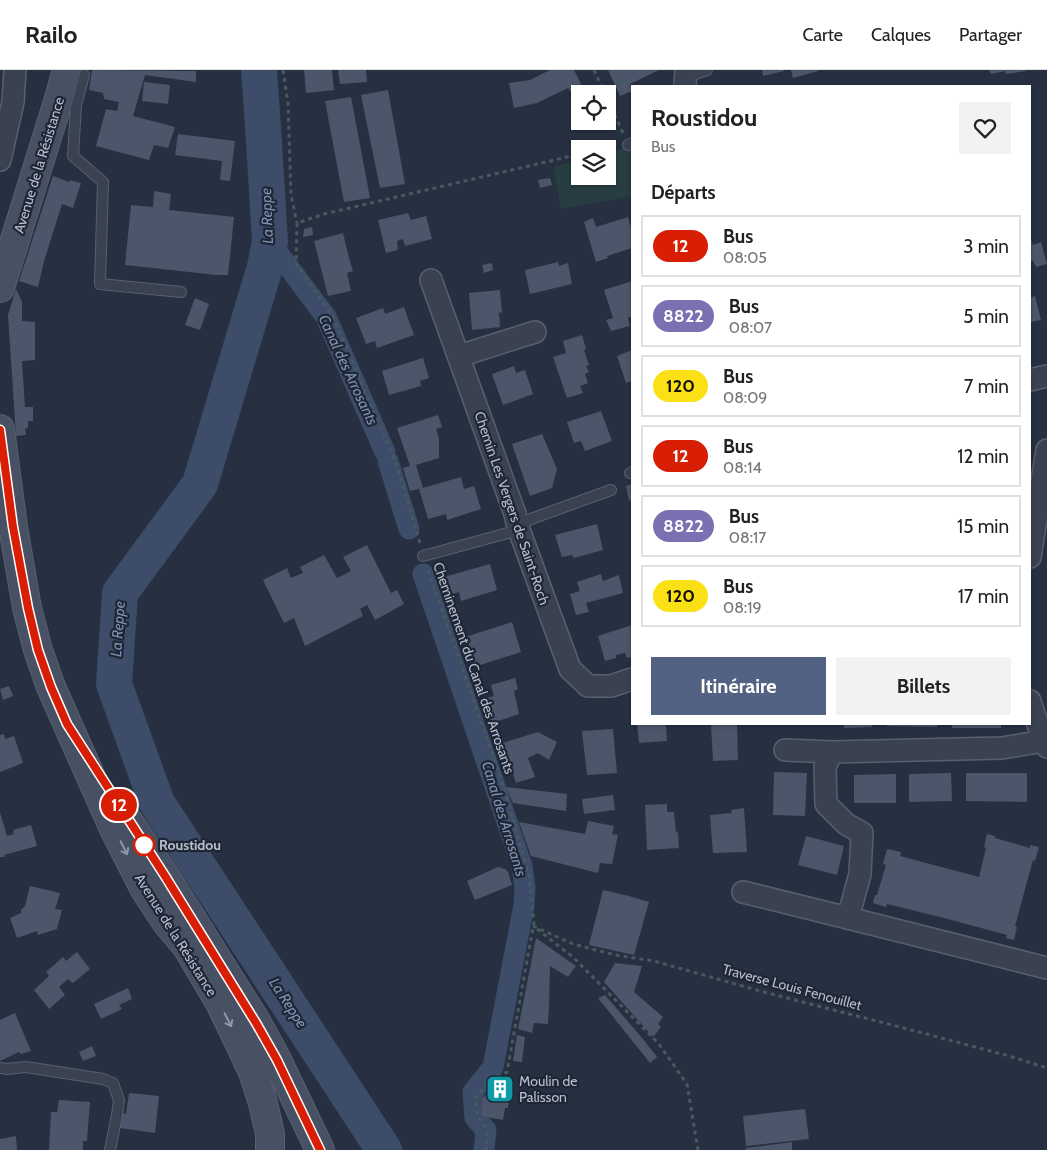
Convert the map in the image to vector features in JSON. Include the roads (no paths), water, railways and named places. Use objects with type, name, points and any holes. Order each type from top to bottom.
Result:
[{"type":"main road","name":"Avenue de la Résistance","points":[[0,239],[50,70]]},
{"type":"main road","name":"Avenue de la Résistance","points":[[0,288],[62,102],[76,73]]},
{"type":"main road","name":"Avenue de la Résistance","points":[[0,430],[13,527],[28,608],[38,650],[51,687],[114,829],[144,888],[167,923],[187,947],[220,1003],[236,1036],[253,1072],[270,1134],[270,1150]]},
{"type":"main road","name":"Avenue de la Résistance","points":[[67,724],[165,876],[256,1023],[277,1060],[320,1150]]},
{"type":"street","points":[[0,160],[14,102],[15,70]]},
{"type":"street","name":"Chemin Les Vergers de Saint-Roch","points":[[431,280],[570,669],[588,686],[611,686],[631,679]]},
{"type":"street","points":[[459,356],[535,332]]},
{"type":"street","points":[[1031,380],[1047,376]]},
{"type":"street","points":[[1031,550],[1047,450]]},
{"type":"street","points":[[1031,556],[1044,558],[1047,561]]},
{"type":"street","points":[[786,750],[832,752],[1002,748],[1046,744],[1031,703]]},
{"type":"street","points":[[832,752],[825,767],[826,804],[846,824],[862,833],[860,874],[848,918]]},
{"type":"street","points":[[743,892],[1047,968]]},
{"type":"lane","points":[[686,78],[708,70]]},
{"type":"lane","points":[[62,102],[73,156],[102,182],[100,284],[181,292]]},
{"type":"lane","points":[[423,556],[508,532],[528,520],[611,490]]},
{"type":"lane","points":[[0,1068],[26,1067],[102,1078],[113,1082],[119,1100],[110,1150]]},
{"type":"waterway","name":"La Reppe","points":[[259,70],[270,242],[265,267],[200,484],[120,593],[114,684],[157,803],[384,1150]]},
{"type":"waterway","name":"Canal des Arrosants","points":[[270,242],[326,317],[385,452]]},
{"type":"waterway","name":"Canal des Arrosants","points":[[388,461],[409,529]]},
{"type":"waterway","name":"Canal des Arrosants","points":[[423,574],[522,866],[525,888],[524,905],[493,1067],[473,1092],[475,1118],[486,1130],[484,1150]]},
{"type":"place","name":"Roustidou","points":[[144,845]]},
{"type":"place","name":"Moulin de Palisson","points":[[500,1089]]}]
